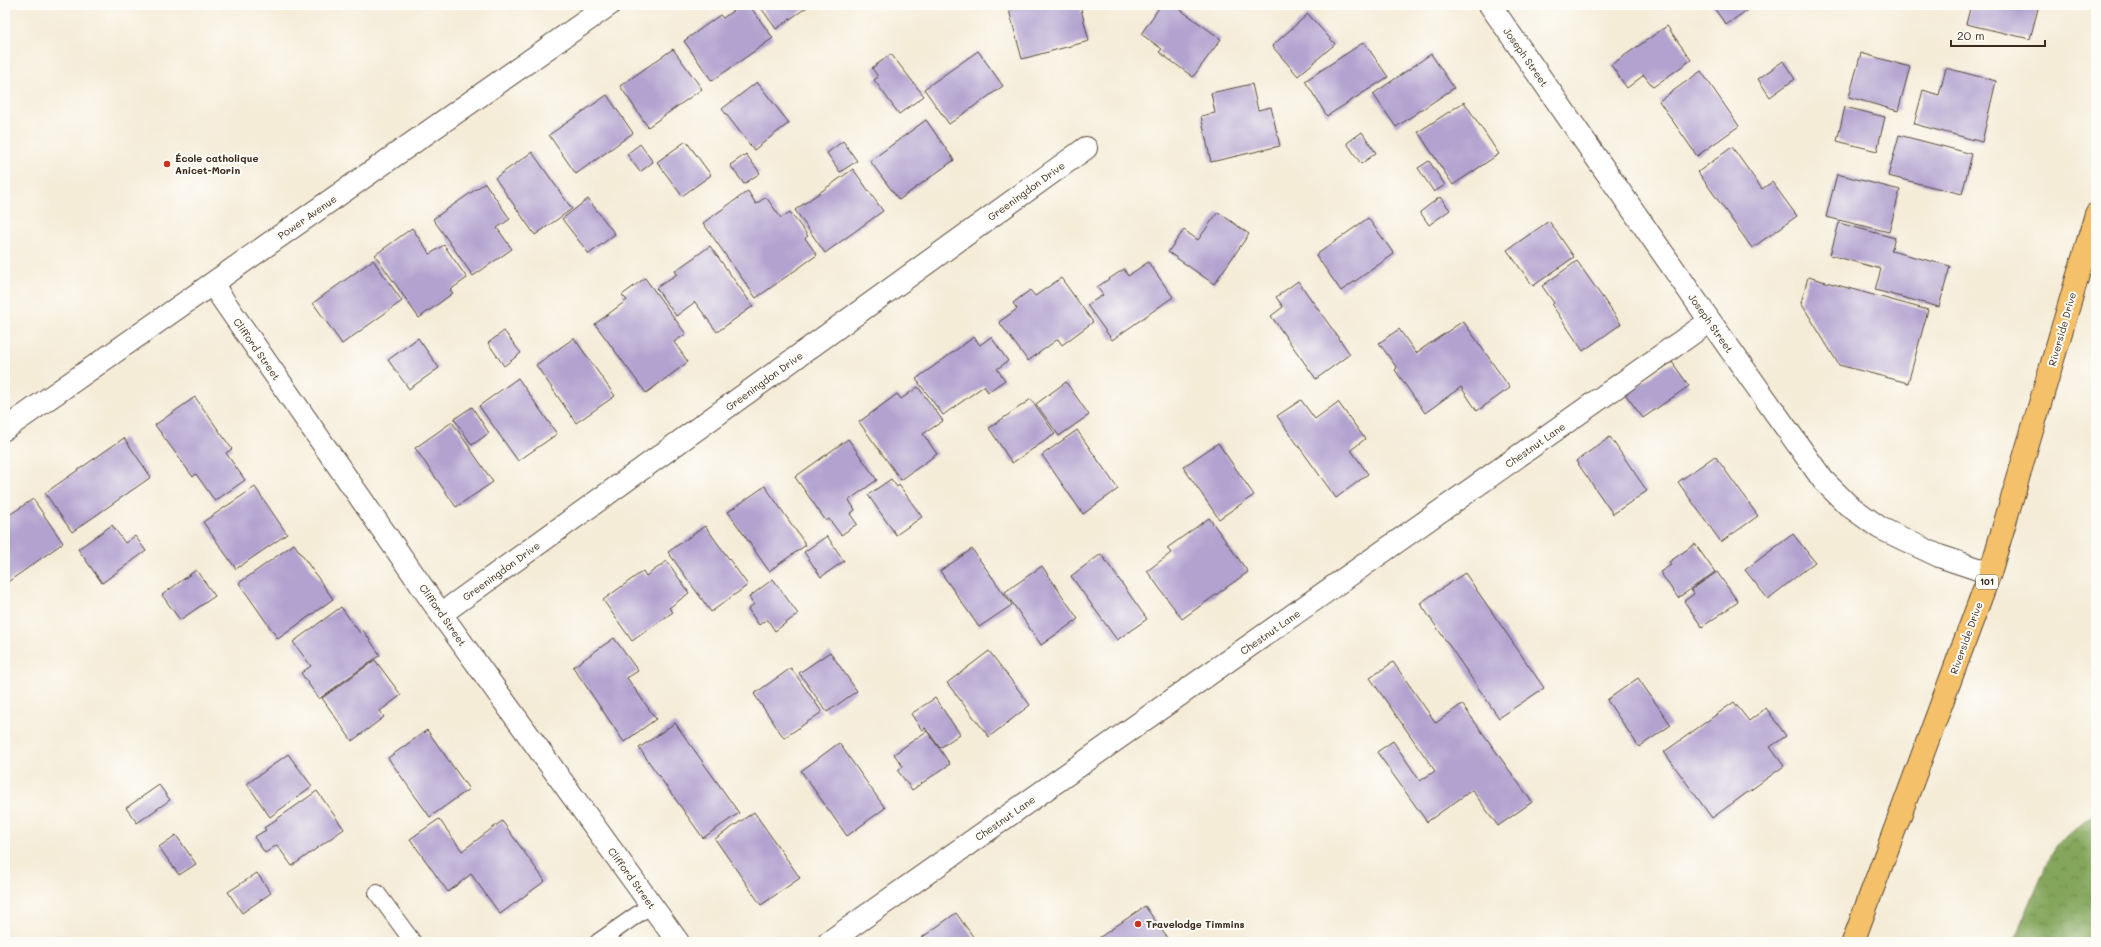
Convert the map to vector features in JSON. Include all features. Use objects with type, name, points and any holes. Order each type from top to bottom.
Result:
[{"type":"main road","name":"Riverside Drive","points":[[1853,942],[1990,573],[2096,214]]},
{"type":"street","name":"Power Avenue","points":[[5,429],[609,5]]},
{"type":"street","name":"Joseph Street","points":[[1490,5],[1710,321],[1823,480],[1848,505],[1880,528],[1939,556],[1990,573]]},
{"type":"street","name":"Greeningdon Drive","points":[[441,614],[1086,148]]},
{"type":"street","name":"Clifford Street","points":[[212,284],[441,614],[678,942]]},
{"type":"street","name":"Chestnut Lane","points":[[829,942],[1710,321]]},
{"type":"lane","points":[[377,893],[413,942]]},
{"type":"lane","points":[[598,942],[652,905]]},
{"type":"green space","points":[[2096,812],[2096,942],[2013,942],[2055,846]]},
{"type":"building","points":[[741,5],[749,5],[773,38],[712,81],[684,41],[720,15],[723,18]]},
{"type":"building","points":[[759,5],[810,5],[776,29]]},
{"type":"building","points":[[1027,5],[1080,5],[1089,41],[1022,59],[1009,10]]},
{"type":"building","points":[[1161,5],[1174,5],[1221,39],[1193,77],[1159,52],[1162,49],[1141,34]]},
{"type":"building","points":[[1712,5],[1754,5],[1726,25]]},
{"type":"building","points":[[1971,5],[2039,5],[2030,39],[1966,24]]},
{"type":"building","points":[[1308,14],[1335,44],[1298,76],[1272,46]]},
{"type":"building","points":[[1667,26],[1691,60],[1653,87],[1644,75],[1627,88],[1611,65]]},
{"type":"building","points":[[1364,42],[1388,77],[1327,116],[1305,81]]},
{"type":"building","points":[[673,49],[702,89],[648,127],[620,86]]},
{"type":"building","points":[[978,51],[1003,86],[949,124],[924,89]]},
{"type":"building","points":[[1861,53],[1910,67],[1898,111],[1849,97]]},
{"type":"building","points":[[891,54],[924,96],[899,114],[874,80],[878,77],[872,68]]},
{"type":"building","points":[[1431,54],[1454,88],[1396,127],[1373,94]]},
{"type":"building","points":[[1783,61],[1795,79],[1770,97],[1758,79]]},
{"type":"building","points":[[1946,68],[1996,81],[1982,142],[1914,124],[1923,90],[1939,95]]},
{"type":"building","points":[[1701,71],[1739,126],[1697,156],[1659,101]]},
{"type":"building","points":[[757,82],[789,123],[754,150],[722,109]]},
{"type":"building","points":[[1252,84],[1258,110],[1271,107],[1280,146],[1211,162],[1201,116],[1215,113],[1211,93]]},
{"type":"building","points":[[607,95],[633,133],[576,174],[549,135]]},
{"type":"building","points":[[1464,102],[1499,154],[1453,185],[1418,132]]},
{"type":"building","points":[[1845,107],[1885,117],[1877,151],[1837,141]]},
{"type":"building","points":[[926,120],[954,160],[899,200],[870,161]]},
{"type":"building","points":[[1362,132],[1376,153],[1361,164],[1347,143]]},
{"type":"building","points":[[1899,135],[1972,154],[1962,194],[1888,176]]},
{"type":"building","points":[[686,141],[711,175],[682,196],[657,162]]},
{"type":"building","points":[[843,141],[857,161],[840,172],[827,153]]},
{"type":"building","points":[[640,144],[653,162],[640,172],[627,154]]},
{"type":"building","points":[[1732,147],[1762,189],[1772,182],[1797,216],[1752,248],[1698,172]]},
{"type":"building","points":[[532,152],[572,209],[535,235],[495,178]]},
{"type":"building","points":[[746,154],[760,173],[744,184],[730,165]]},
{"type":"building","points":[[1429,161],[1445,185],[1434,192],[1418,168]]},
{"type":"building","points":[[853,169],[883,211],[825,253],[795,210]]},
{"type":"building","points":[[1837,174],[1900,190],[1889,232],[1826,217]]},
{"type":"building","points":[[485,183],[510,219],[497,228],[512,249],[473,276],[433,219]]},
{"type":"building","points":[[748,191],[756,204],[766,197],[781,218],[790,212],[808,236],[805,238],[817,255],[756,298],[703,223]]},
{"type":"building","points":[[1440,197],[1450,210],[1429,225],[1420,212]]},
{"type":"building","points":[[588,199],[615,234],[589,254],[562,219]]},
{"type":"building","points":[[1218,212],[1249,234],[1214,284],[1168,252],[1184,230],[1198,240]]},
{"type":"building","points":[[1368,218],[1394,254],[1341,291],[1316,255]]},
{"type":"building","points":[[1549,221],[1574,257],[1533,286],[1507,250]]},
{"type":"building","points":[[1839,223],[1895,238],[1891,251],[1950,266],[1939,307],[1875,290],[1881,269],[1830,255]]},
{"type":"building","points":[[412,228],[430,254],[444,245],[467,278],[450,290],[453,293],[419,318],[375,255]]},
{"type":"building","points":[[710,246],[753,306],[717,332],[695,302],[676,316],[656,288],[677,274],[675,271]]},
{"type":"building","points":[[373,260],[402,301],[342,344],[313,303]]},
{"type":"building","points":[[1577,261],[1621,324],[1583,351],[1552,305],[1554,303],[1542,286]]},
{"type":"building","points":[[1148,262],[1173,297],[1112,340],[1087,305],[1103,295],[1097,287],[1124,269],[1128,276]]},
{"type":"building","points":[[1808,277],[1928,310],[1908,383],[1839,365],[1801,303]]},
{"type":"building","points":[[645,278],[686,334],[674,342],[688,362],[646,393],[595,324],[627,300],[622,295]]},
{"type":"building","points":[[1061,278],[1093,322],[1062,345],[1058,339],[1028,361],[999,322],[1017,309],[1013,303],[1030,290],[1035,296]]},
{"type":"building","points":[[1298,281],[1350,354],[1316,379],[1271,316],[1283,307],[1276,297]]},
{"type":"building","points":[[1463,321],[1510,388],[1477,411],[1461,387],[1425,413],[1395,370],[1397,368],[1379,343],[1399,329],[1416,353]]},
{"type":"building","points":[[504,331],[521,353],[504,366],[488,343]]},
{"type":"building","points":[[974,337],[980,345],[991,337],[1008,361],[997,369],[1005,380],[988,392],[984,386],[943,415],[916,379]]},
{"type":"building","points":[[418,338],[439,368],[409,389],[388,360]]},
{"type":"building","points":[[574,338],[615,396],[576,423],[536,365]]},
{"type":"building","points":[[1672,362],[1689,386],[1643,418],[1625,394]]},
{"type":"building","points":[[518,378],[557,434],[518,461],[479,406]]},
{"type":"building","points":[[1066,382],[1089,415],[1059,436],[1036,404]]},
{"type":"building","points":[[918,387],[943,421],[923,434],[937,454],[901,480],[859,422],[897,394],[901,399]]},
{"type":"building","points":[[195,397],[232,449],[226,453],[245,480],[215,501],[196,474],[193,477],[155,425]]},
{"type":"building","points":[[1031,399],[1055,434],[1012,463],[989,428]]},
{"type":"building","points":[[1301,400],[1315,419],[1338,402],[1365,439],[1351,450],[1368,474],[1336,498],[1277,416]]},
{"type":"building","points":[[472,407],[489,433],[472,445],[454,419]]},
{"type":"building","points":[[452,422],[493,482],[456,507],[415,448]]},
{"type":"building","points":[[1077,430],[1118,489],[1083,514],[1042,455]]},
{"type":"building","points":[[1610,437],[1647,491],[1613,514],[1576,461]]},
{"type":"building","points":[[124,438],[151,477],[72,532],[45,493]]},
{"type":"building","points":[[848,439],[877,480],[849,500],[855,510],[850,514],[857,524],[841,535],[829,519],[826,521],[795,477]]},
{"type":"building","points":[[1218,443],[1254,495],[1219,519],[1183,467]]},
{"type":"building","points":[[1715,456],[1758,516],[1721,542],[1678,482]]},
{"type":"building","points":[[891,479],[897,487],[899,485],[922,517],[896,535],[868,495]]},
{"type":"building","points":[[765,486],[806,545],[769,571],[728,512]]},
{"type":"building","points":[[255,487],[287,534],[236,569],[203,522]]},
{"type":"building","points":[[33,499],[63,543],[5,584],[5,518]]},
{"type":"building","points":[[1209,518],[1248,572],[1182,619],[1147,571],[1171,553],[1167,548]]},
{"type":"building","points":[[112,525],[125,543],[135,536],[146,551],[102,583],[78,549]]},
{"type":"building","points":[[705,526],[748,585],[711,612],[668,552]]},
{"type":"building","points":[[1793,534],[1815,562],[1768,599],[1745,570]]},
{"type":"building","points":[[827,536],[844,561],[821,577],[804,552]]},
{"type":"building","points":[[294,544],[333,599],[278,639],[239,583]]},
{"type":"building","points":[[1695,544],[1715,572],[1678,598],[1660,572],[1671,565],[1669,562]]},
{"type":"building","points":[[972,549],[1012,605],[979,627],[940,571]]},
{"type":"building","points":[[1101,554],[1147,619],[1117,640],[1071,576]]},
{"type":"building","points":[[667,561],[689,593],[669,608],[673,612],[632,641],[603,600],[643,571],[646,576]]},
{"type":"building","points":[[1042,566],[1078,619],[1041,645],[1005,592]]},
{"type":"building","points":[[196,570],[215,596],[180,620],[162,595]]},
{"type":"building","points":[[1717,572],[1738,602],[1702,627],[1684,601],[1694,594],[1691,590]]},
{"type":"building","points":[[1465,573],[1544,688],[1499,718],[1420,603]]},
{"type":"building","points":[[773,579],[798,614],[775,631],[767,619],[759,625],[748,609],[754,604],[749,597]]},
{"type":"building","points":[[341,607],[360,633],[363,630],[380,655],[319,699],[301,673],[311,666],[293,642]]},
{"type":"building","points":[[614,638],[638,671],[627,678],[656,719],[624,742],[573,667]]},
{"type":"building","points":[[989,651],[1030,705],[989,737],[947,683]]},
{"type":"building","points":[[830,652],[857,691],[827,712],[799,673]]},
{"type":"building","points":[[375,660],[401,695],[380,711],[384,717],[352,741],[322,698]]},
{"type":"building","points":[[1393,662],[1436,723],[1462,704],[1532,802],[1498,826],[1472,790],[1427,822],[1377,752],[1393,741],[1420,781],[1435,771],[1370,678]]},
{"type":"building","points":[[791,668],[822,712],[784,738],[754,694]]},
{"type":"building","points":[[1638,678],[1671,725],[1639,747],[1607,700]]},
{"type":"building","points":[[935,698],[960,734],[940,748],[925,728],[922,730],[911,714]]},
{"type":"building","points":[[1734,702],[1749,721],[1766,708],[1786,736],[1770,747],[1784,766],[1712,818],[1664,752]]},
{"type":"building","points":[[675,723],[739,813],[703,838],[639,748]]},
{"type":"building","points":[[427,730],[469,789],[430,817],[388,758]]},
{"type":"building","points":[[927,731],[950,764],[912,790],[898,771],[903,767],[894,754]]},
{"type":"building","points":[[839,743],[885,808],[847,836],[801,771]]},
{"type":"building","points":[[288,754],[312,786],[270,817],[247,784]]},
{"type":"building","points":[[159,785],[170,800],[137,823],[126,808]]},
{"type":"building","points":[[317,791],[344,829],[292,866],[277,845],[265,853],[254,837],[266,830],[264,828]]},
{"type":"building","points":[[754,812],[800,878],[761,905],[715,839]]},
{"type":"building","points":[[439,819],[462,851],[502,821],[545,881],[500,914],[471,874],[448,892],[410,839]]},
{"type":"building","points":[[176,835],[196,864],[179,875],[159,847]]},
{"type":"building","points":[[257,873],[271,893],[242,913],[228,892]]},
{"type":"building","name":"Travelodge Timmins","points":[[1145,906],[1170,942],[1093,942]]},
{"type":"building","points":[[956,913],[977,942],[922,942],[920,939]]},
{"type":"place","name":"École catholique Anicet-Morin","points":[[167,164]]},
{"type":"place","name":"Travelodge Timmins","points":[[1138,924]]}]
